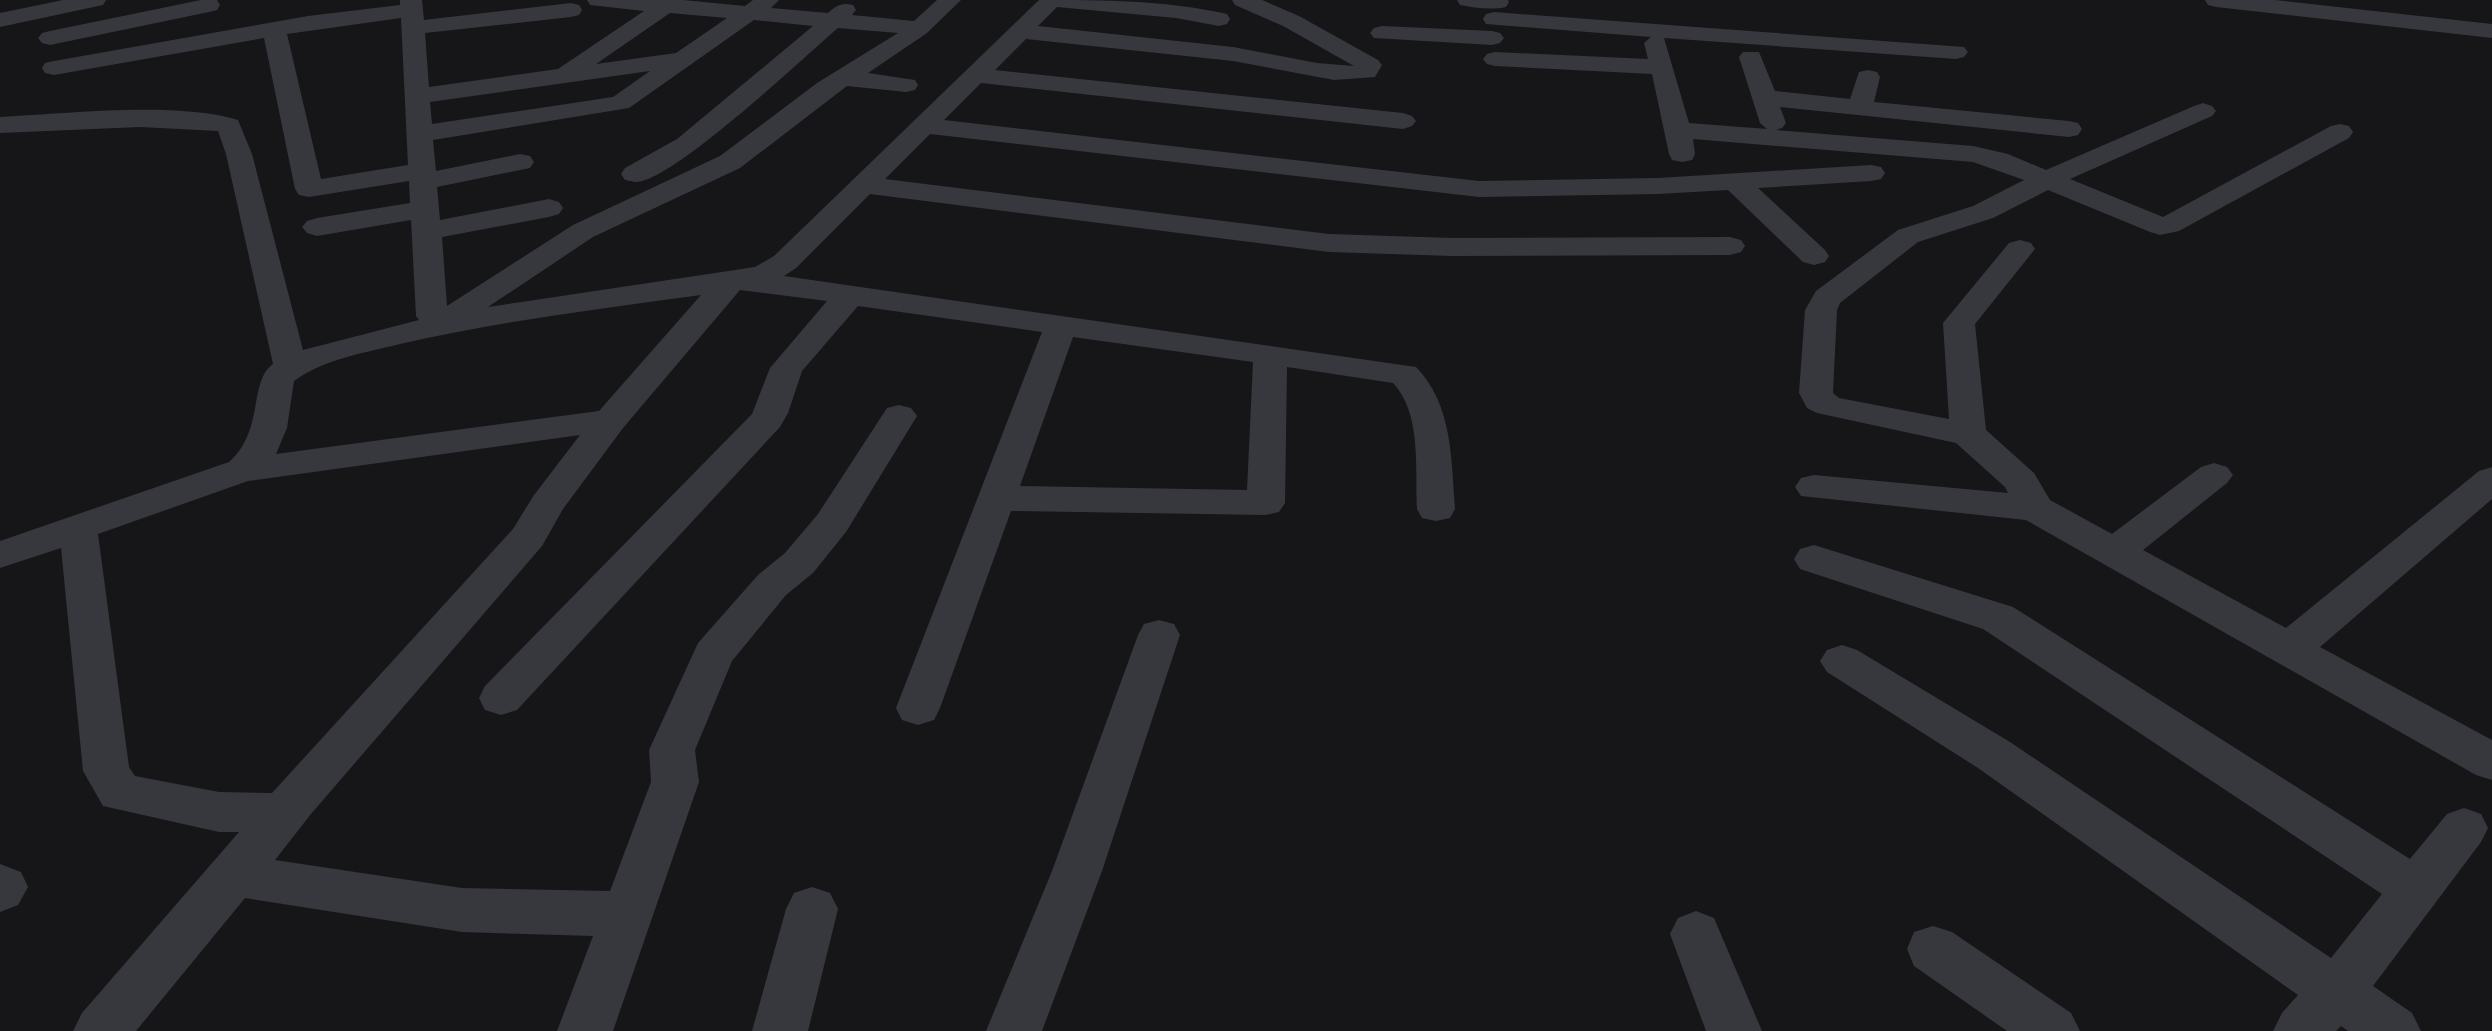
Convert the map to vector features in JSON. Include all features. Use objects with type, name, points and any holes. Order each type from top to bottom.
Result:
[{"type":"street","points":[[0,20],[95,0]]},
{"type":"street","points":[[598,0],[759,6],[834,20],[919,28]]},
{"type":"street","points":[[635,174],[686,145],[857,0]]},
{"type":"street","points":[[442,324],[583,231],[730,162],[826,88],[884,54],[950,0]]},
{"type":"street","points":[[242,470],[256,459],[273,419],[277,377],[290,366],[314,356],[442,324],[576,302],[738,281],[766,274],[785,262],[1052,0],[1176,11],[1219,19]]},
{"type":"street","points":[[1020,31],[1237,54],[1277,64],[1352,72],[1366,72],[1370,65],[1291,22],[1242,0]]},
{"type":"street","points":[[1468,0],[1496,32],[1662,67]]},
{"type":"street","points":[[2216,0],[2492,31]]},
{"type":"street","points":[[561,76],[669,3]]},
{"type":"street","points":[[54,68],[274,29],[411,13],[578,5]]},
{"type":"street","points":[[543,30],[578,5]]},
{"type":"street","points":[[419,134],[620,103],[759,6]]},
{"type":"street","points":[[50,38],[214,8],[207,41]]},
{"type":"street","points":[[411,13],[432,316],[442,324]]},
{"type":"street","points":[[274,29],[309,189],[549,208]]},
{"type":"street","points":[[1653,30],[1691,184]]},
{"type":"street","points":[[1382,33],[1653,30],[1956,52]]},
{"type":"street","points":[[1751,57],[1779,138]]},
{"type":"street","points":[[417,96],[684,59]]},
{"type":"street","points":[[976,75],[1403,121]]},
{"type":"street","points":[[1860,108],[1868,77]]},
{"type":"street","points":[[843,78],[906,85]]},
{"type":"street","points":[[1765,98],[2070,128]]},
{"type":"street","points":[[2035,508],[2021,481],[1968,434],[1829,406],[1819,401],[1816,393],[1821,310],[1828,298],[1908,236],[1983,212],[2046,180],[2203,111]]},
{"type":"street","points":[[0,125],[139,119],[216,122],[229,125],[239,154],[290,366]]},
{"type":"street","points":[[317,226],[528,171],[512,121]]},
{"type":"street","points":[[924,126],[1479,189],[1691,184],[1871,173]]},
{"type":"street","points":[[1678,130],[1973,154],[1998,160],[2149,224],[2160,226],[2169,225],[2340,132]]},
{"type":"street","points":[[1734,181],[1814,256]]},
{"type":"street","points":[[864,184],[1329,243],[1452,247],[1731,246]]},
{"type":"street","points":[[1968,434],[1959,323],[2020,249]]},
{"type":"street","points":[[738,281],[1392,371],[1413,381],[1421,392],[1428,420],[1436,509]]},
{"type":"street","points":[[101,1031],[234,875],[283,813],[528,537],[547,504],[610,420],[738,281]]},
{"type":"street","points":[[501,698],[767,419],[776,405],[780,379],[787,368],[849,296]]},
{"type":"street","points":[[918,708],[1061,326]]},
{"type":"street","points":[[996,498],[1266,503],[1270,354]]},
{"type":"street","points":[[585,1031],[675,782],[672,750],[713,654],[772,585],[799,563],[832,523],[899,416]]},
{"type":"street","points":[[0,555],[242,470],[610,420]]},
{"type":"street","points":[[2115,552],[2214,475]]},
{"type":"street","points":[[2288,649],[2492,479]]},
{"type":"street","points":[[1814,487],[2035,508],[2492,762]]},
{"type":"street","points":[[78,528],[106,771],[120,792],[219,812],[283,813]]},
{"type":"street","points":[[1814,559],[1998,618],[2416,889]]},
{"type":"street","points":[[1014,1031],[1077,870],[1159,635]]},
{"type":"street","points":[[1842,660],[1994,755],[2393,1031]]},
{"type":"street","points":[[2301,1031],[2336,992],[2464,828]]},
{"type":"street","points":[[234,875],[462,910],[627,914]]},
{"type":"street","points":[[780,1031],[812,909]]},
{"type":"street","points":[[1696,934],[1734,1031]]},
{"type":"street","points":[[1933,949],[2052,1031]]}]
